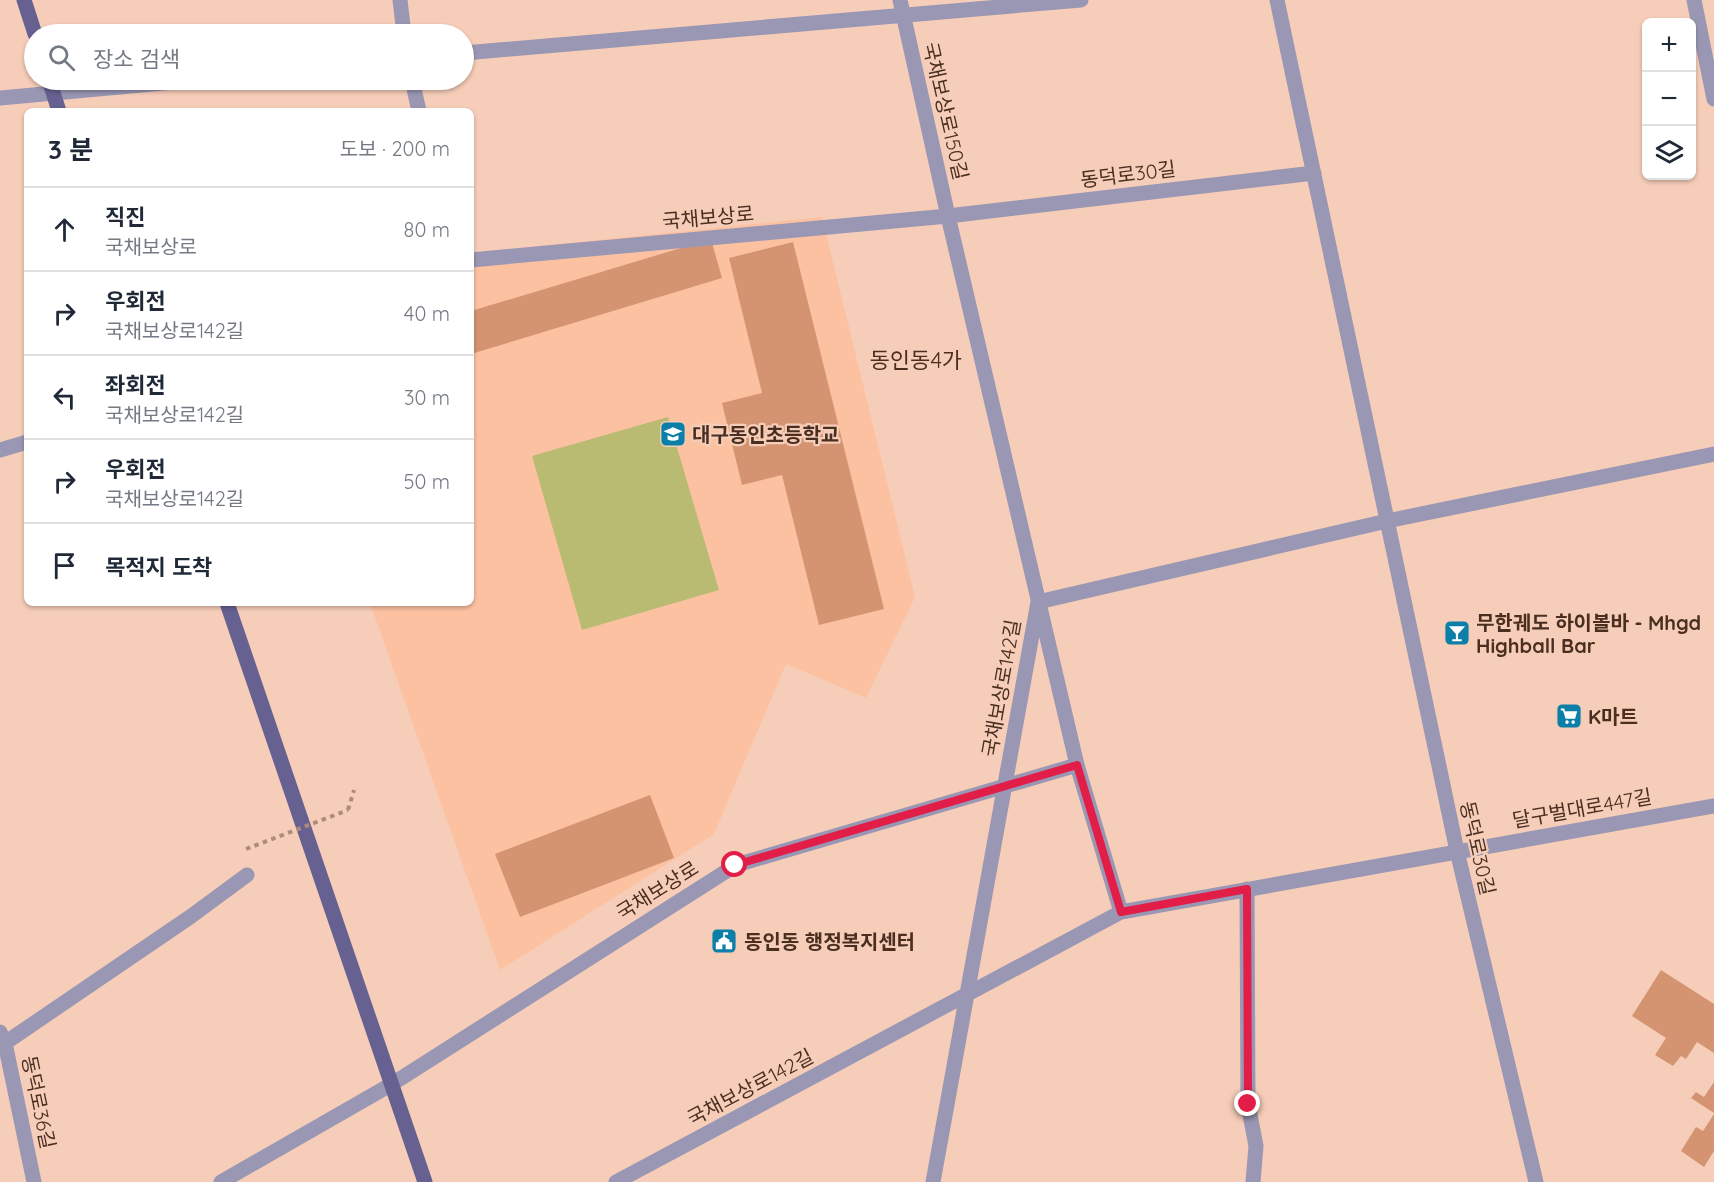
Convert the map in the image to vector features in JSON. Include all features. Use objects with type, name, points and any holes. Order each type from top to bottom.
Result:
[{"type":"main road","points":[[24,0],[32,24]]},
{"type":"main road","points":[[52,90],[58,108]]},
{"type":"main road","points":[[227,606],[425,1182]]},
{"type":"street","points":[[400,0],[403,24]]},
{"type":"street","name":"국채보상로150길","points":[[474,52],[902,8],[1082,0]]},
{"type":"street","name":"동덕로30길","points":[[1277,0],[1457,851],[1536,1182]]},
{"type":"street","points":[[1694,0],[1714,99]]},
{"type":"street","name":"국채보상로150길","points":[[902,8],[948,216]]},
{"type":"street","points":[[0,98],[37,90]]},
{"type":"street","points":[[414,90],[418,108]]},
{"type":"street","name":"동덕로30길","points":[[948,216],[1314,172]]},
{"type":"street","name":"국채보상로","points":[[474,260],[948,216]]},
{"type":"street","name":"국채보상로142길","points":[[948,216],[1077,765],[1121,912]]},
{"type":"street","points":[[0,450],[24,443]]},
{"type":"street","points":[[1038,602],[1387,521],[1714,454]]},
{"type":"street","name":"국채보상로142길","points":[[933,1182],[1038,602]]},
{"type":"street","name":"국채보상로","points":[[221,1182],[392,1084],[735,865],[1077,765]]},
{"type":"street","name":"달구벌대로447길","points":[[1457,851],[1714,806]]},
{"type":"street","name":"국채보상로142길","points":[[616,1182],[1121,912],[1457,851]]},
{"type":"street","points":[[2,1037],[190,917],[247,875]]},
{"type":"street","points":[[1247,889],[1248,1104],[1256,1146],[1253,1182]]},
{"type":"street","name":"동덕로36길","points":[[2,1037],[34,1182]]},
{"type":"path","points":[[246,849],[348,810],[354,790]]},
{"type":"shaded area","name":"대구동인초등학교","points":[[822,217],[915,597],[866,698],[786,664],[714,834],[500,970],[371,606],[474,606],[474,269],[500,250]]},
{"type":"green space","points":[[668,417],[719,590],[582,630],[532,456]]},
{"type":"building","points":[[711,239],[722,278],[474,353],[474,310]]},
{"type":"building","points":[[793,242],[884,609],[819,625],[782,475],[742,485],[722,403],[762,393],[729,258]]},
{"type":"building","points":[[650,795],[674,858],[520,917],[495,854]]},
{"type":"building","points":[[1661,970],[1714,1004],[1714,1053],[1697,1042],[1686,1059],[1681,1056],[1673,1066],[1655,1055],[1666,1038],[1632,1016]]},
{"type":"building","points":[[1714,1082],[1714,1113],[1691,1098],[1696,1092],[1704,1097]]},
{"type":"building","points":[[1714,1114],[1714,1151],[1704,1167],[1681,1151],[1696,1127],[1703,1131]]},
{"type":"place","name":"대구동인초등학교","points":[[673,434]]},
{"type":"place","name":"무한궤도 하이볼바 - Mhgd Highball Bar","points":[[1457,633]]},
{"type":"place","name":"K마트","points":[[1569,716]]},
{"type":"place","name":"동인동 행정복지센터","points":[[724,941]]},
{"type":"district","name":"동인동4가","points":[[916,360]]},
{"type":"route","points":[[735,865],[1077,765],[1121,912],[1247,889],[1248,1104]]}]
